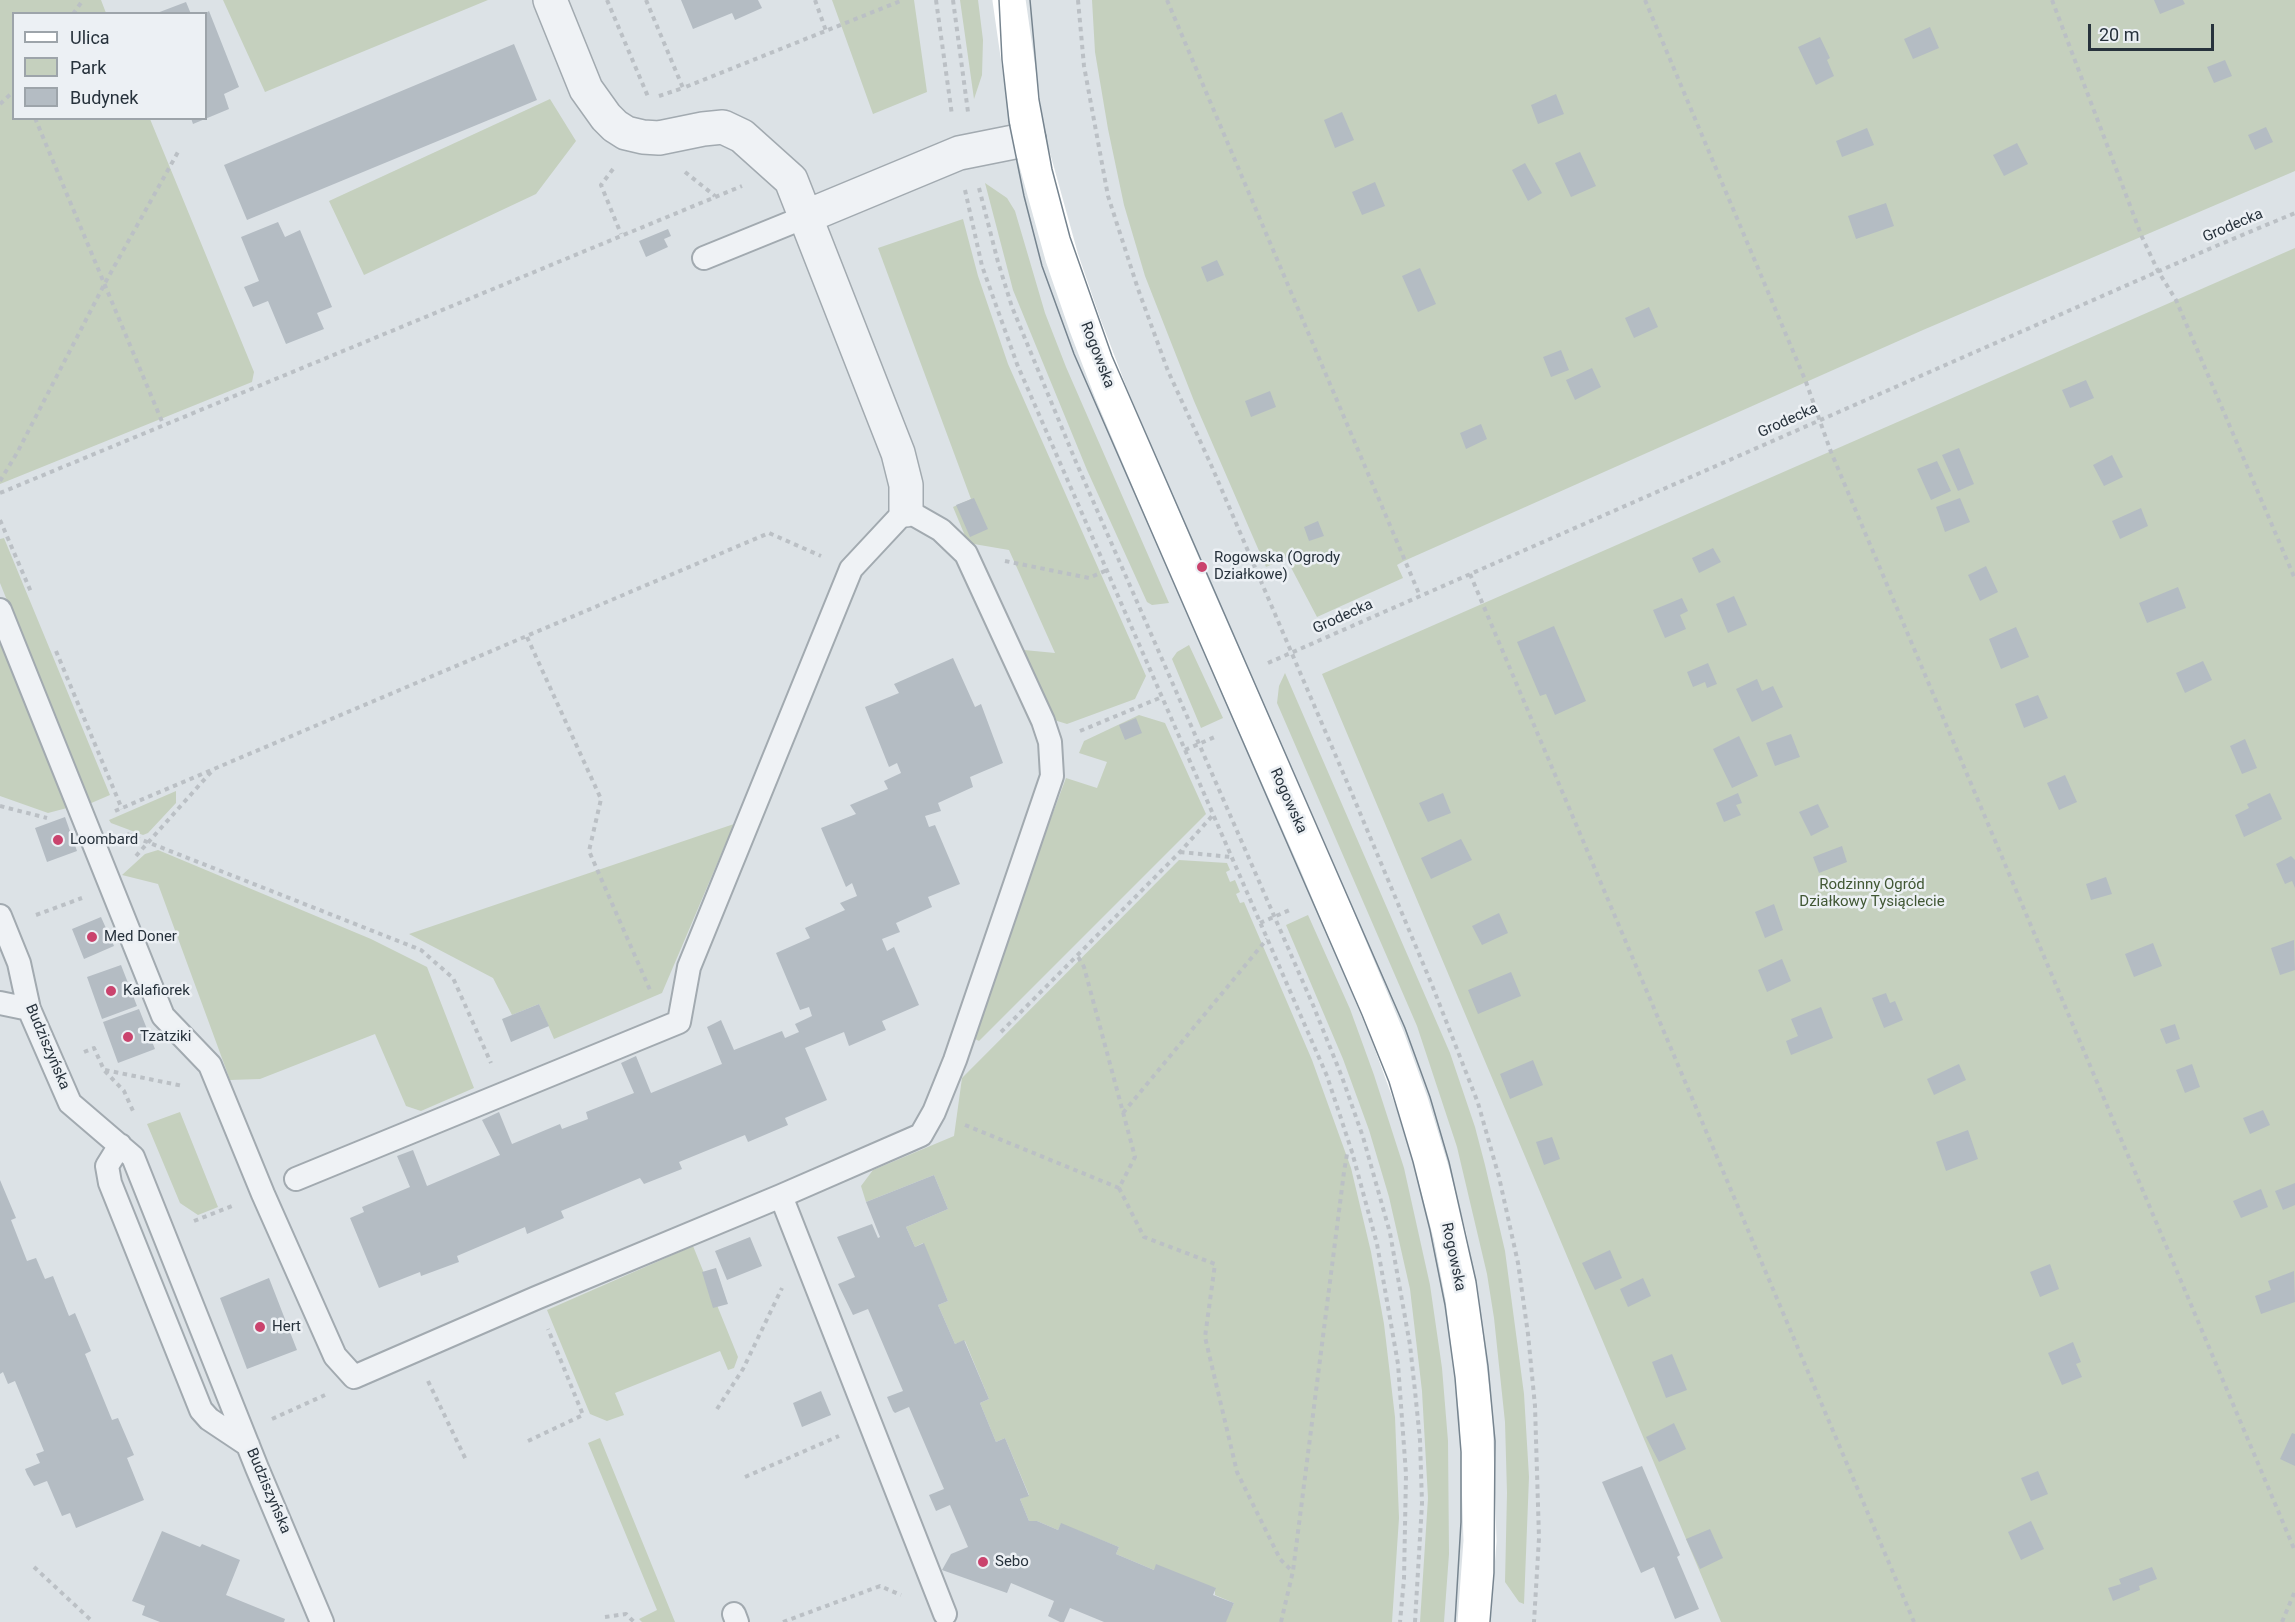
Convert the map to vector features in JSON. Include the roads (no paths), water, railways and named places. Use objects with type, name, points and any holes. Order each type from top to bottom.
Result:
[{"type":"street","points":[[550,0],[586,89],[615,126],[626,133],[659,138],[723,127],[742,136],[791,180],[898,453],[906,485],[906,510]]},
{"type":"street","name":"Rogowska","points":[[1010,0],[1029,138],[1062,258],[1111,393],[1186,570],[1315,862],[1388,1037],[1412,1103],[1433,1172],[1450,1236],[1462,1298],[1476,1418],[1480,1541],[1474,1622]]},
{"type":"street","points":[[805,217],[959,153],[1029,138]]},
{"type":"lane","points":[[704,258],[805,217]]},
{"type":"lane","points":[[0,610],[163,1016],[210,1065],[335,1356],[354,1377],[921,1135],[934,1112],[955,1060],[1052,776],[1050,742],[1043,721],[966,554],[941,530],[906,510],[851,569],[689,967],[679,1022],[296,1179]]},
{"type":"lane","name":"Budziszyńska","points":[[2,922],[18,963],[29,1010],[70,1103],[133,1157],[322,1622]]},
{"type":"lane","points":[[0,1002],[29,1010]]},
{"type":"lane","points":[[120,1145],[107,1166],[110,1183],[201,1410],[208,1419],[246,1438]]},
{"type":"lane","points":[[781,1196],[945,1614]]},
{"type":"tram line","points":[[999,0],[1002,60],[1009,122],[1024,196],[1042,266],[1074,354],[1362,1015],[1389,1082],[1413,1162],[1445,1305],[1455,1378],[1461,1452],[1461,1522],[1455,1622]]},
{"type":"tram line","points":[[1030,0],[1039,99],[1052,169],[1070,237],[1112,356],[1405,1028],[1430,1097],[1449,1162],[1476,1281],[1488,1366],[1495,1441],[1494,1573],[1490,1622]]},
{"type":"place","name":"Rogowska (Ogrody Działkowe)","points":[[1202,567]]},
{"type":"place","name":"Loombard","points":[[58,840]]},
{"type":"place","name":"Med Doner","points":[[92,937]]},
{"type":"place","name":"Kalafiorek","points":[[111,991]]},
{"type":"place","name":"Tzatziki","points":[[128,1037]]},
{"type":"place","name":"Hert","points":[[260,1327]]},
{"type":"place","name":"Sebo","points":[[983,1562]]},
{"type":"park label","name":"Rodzinny Ogród Działkowy Tysiąclecie","points":[[1872,894]]}]
